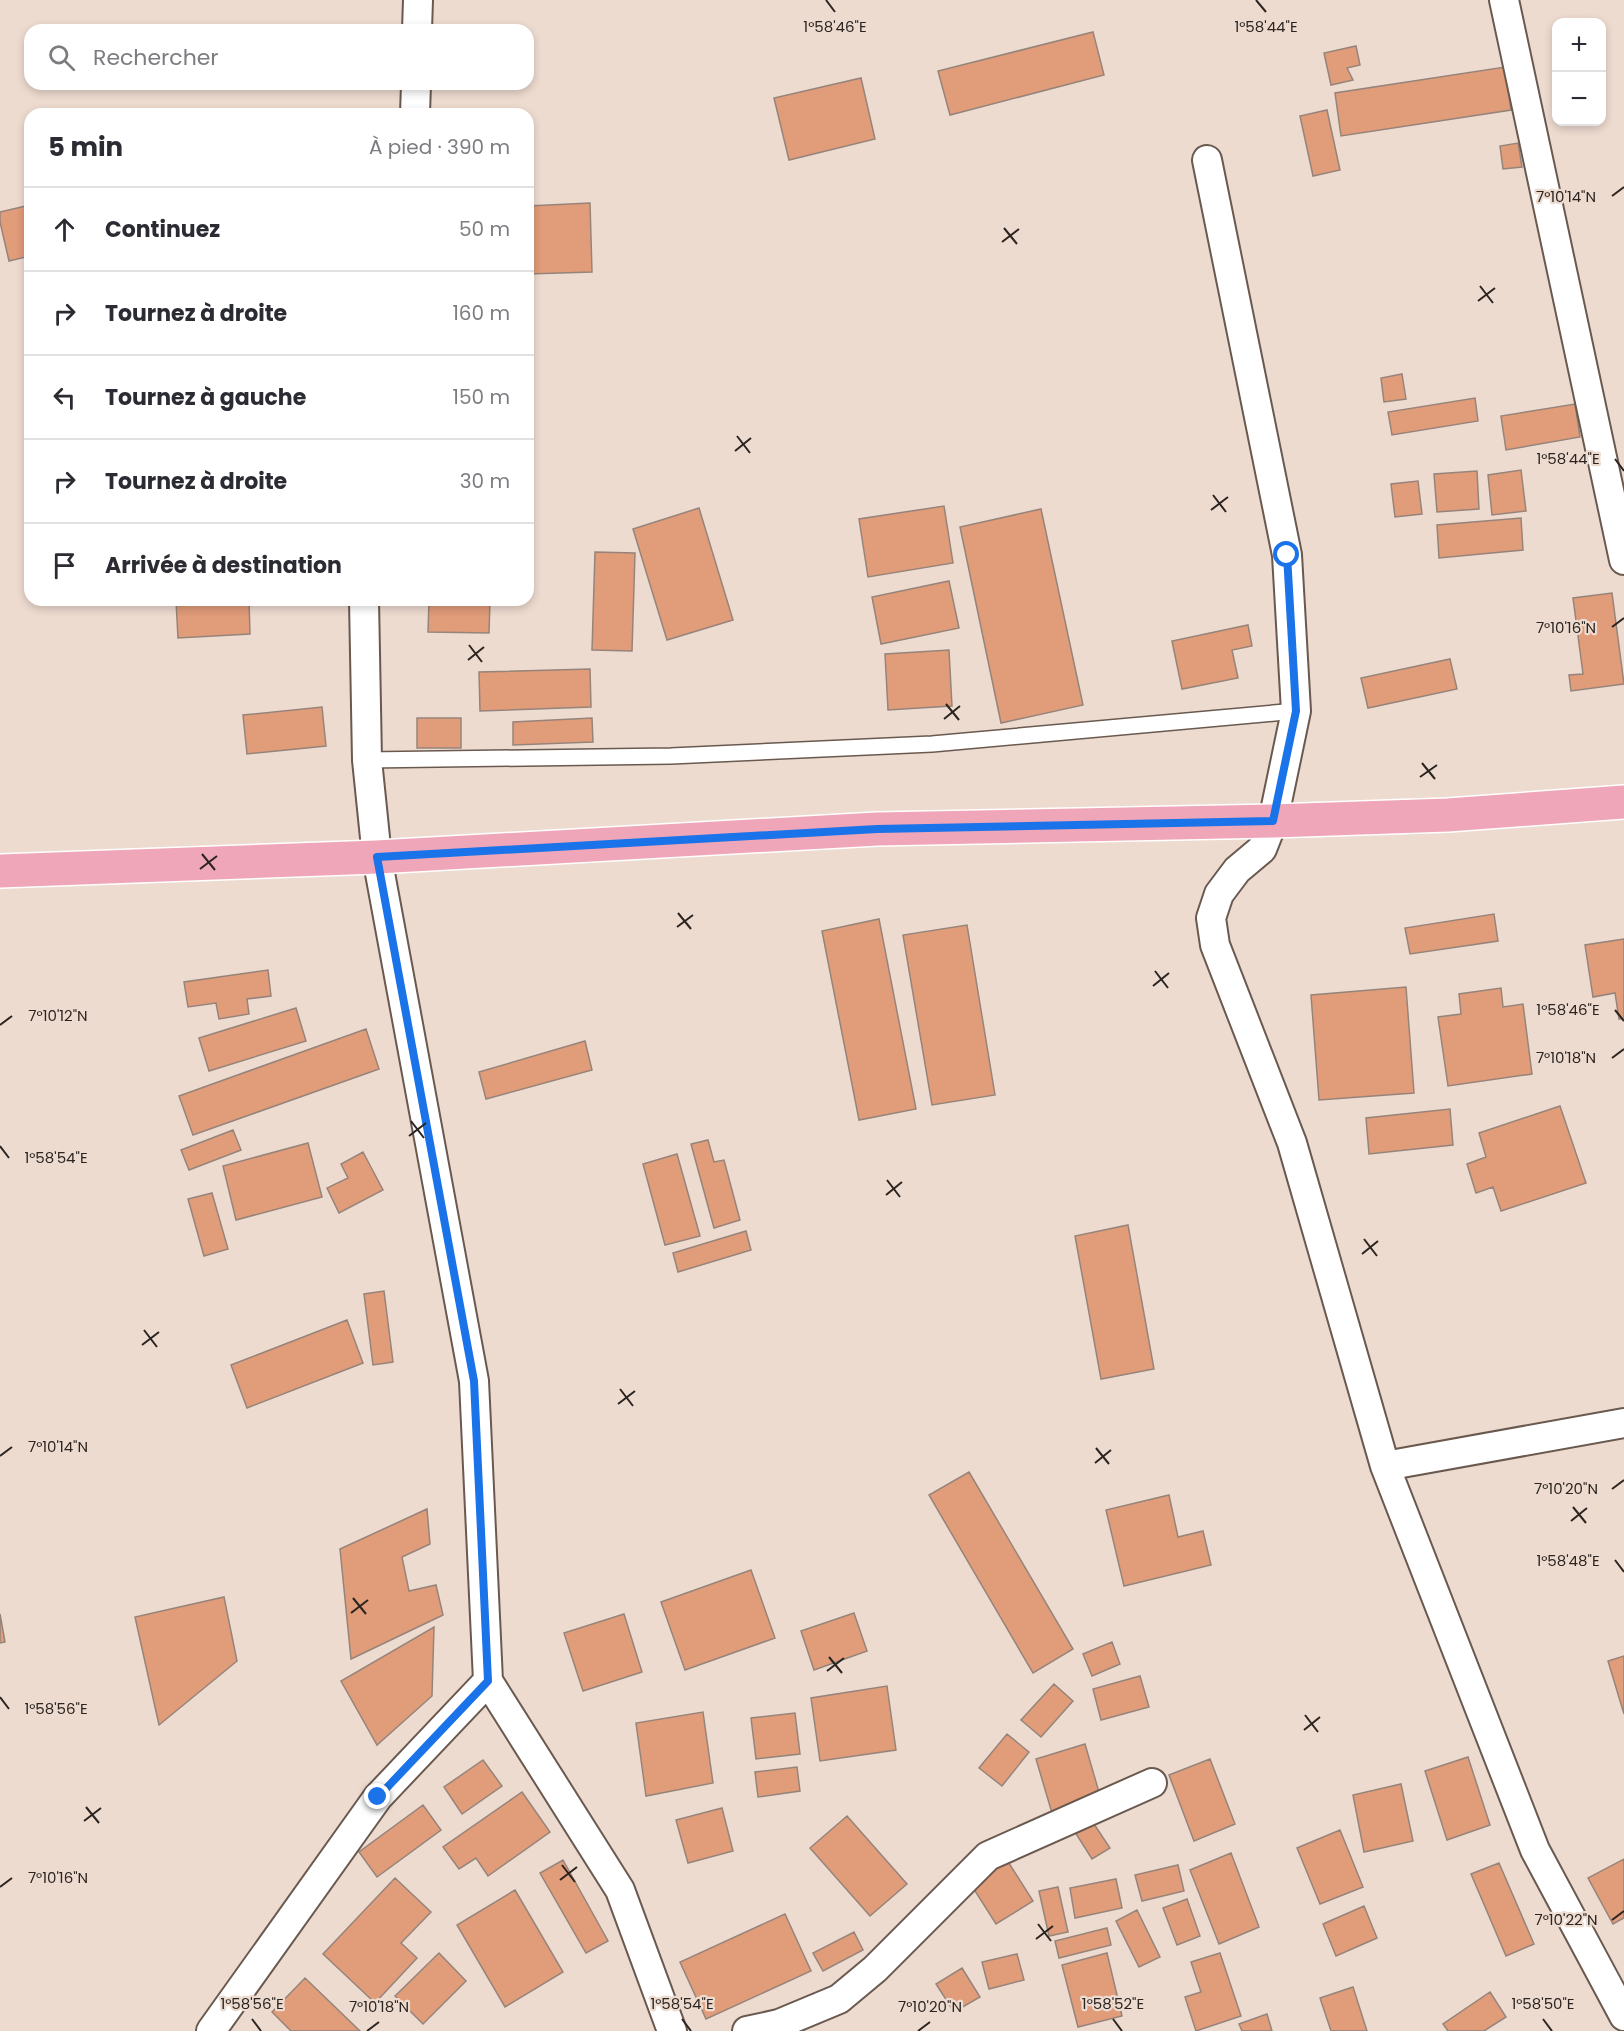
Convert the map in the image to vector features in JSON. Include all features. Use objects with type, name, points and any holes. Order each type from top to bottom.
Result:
[{"type":"main road","points":[[0,871],[377,857],[877,829],[1448,815],[1624,802]]},
{"type":"street","points":[[417,24],[418,0]]},
{"type":"street","points":[[1504,0],[1624,560]]},
{"type":"street","points":[[415,108],[416,90]]},
{"type":"street","points":[[1207,160],[1287,555],[1296,711],[1273,821],[1262,849],[1237,870],[1219,894],[1211,918],[1215,945],[1292,1143],[1385,1466],[1535,1850],[1624,2016]]},
{"type":"street","points":[[364,606],[367,760],[377,857],[474,1381],[488,1681],[620,1890],[672,2031]]},
{"type":"street","points":[[1385,1466],[1624,1423]]},
{"type":"street","points":[[212,2031],[378,1797],[488,1681]]},
{"type":"street","points":[[747,2031],[779,2024],[839,1999],[875,1969],[988,1856],[1152,1783]]},
{"type":"lane","points":[[367,760],[671,756],[932,744],[1296,711]]},
{"type":"building","points":[[1093,32],[1104,75],[950,115],[938,71]]},
{"type":"building","points":[[1356,46],[1360,65],[1347,68],[1353,80],[1331,85],[1324,53]]},
{"type":"building","points":[[1505,67],[1511,110],[1341,136],[1335,93]]},
{"type":"building","points":[[861,78],[875,139],[789,160],[774,98]]},
{"type":"building","points":[[1327,110],[1340,170],[1313,176],[1300,116]]},
{"type":"building","points":[[1518,143],[1522,167],[1503,169],[1500,146]]},
{"type":"building","points":[[590,203],[592,272],[534,274],[534,206]]},
{"type":"building","points":[[24,206],[24,257],[9,261],[0,222],[0,212]]},
{"type":"building","points":[[1402,374],[1406,399],[1384,402],[1381,378]]},
{"type":"building","points":[[1475,398],[1478,421],[1392,435],[1388,412]]},
{"type":"building","points":[[1575,404],[1580,437],[1506,450],[1501,416]]},
{"type":"building","points":[[1521,470],[1526,511],[1492,515],[1488,475]]},
{"type":"building","points":[[1477,471],[1479,509],[1437,512],[1434,474]]},
{"type":"building","points":[[1418,481],[1422,514],[1395,517],[1391,484]]},
{"type":"building","points":[[944,506],[953,563],[868,577],[859,519]]},
{"type":"building","points":[[699,508],[733,620],[667,640],[633,529]]},
{"type":"building","points":[[1041,509],[1083,705],[1001,723],[960,527]]},
{"type":"building","points":[[1521,518],[1523,550],[1439,558],[1437,525]]},
{"type":"building","points":[[595,552],[635,553],[632,651],[592,650]]},
{"type":"building","points":[[949,581],[959,628],[881,644],[872,597]]},
{"type":"building","points":[[1612,593],[1624,684],[1571,691],[1569,675],[1583,674],[1573,598]]},
{"type":"building","points":[[176,606],[249,606],[250,634],[178,638]]},
{"type":"building","points":[[429,606],[490,606],[489,633],[428,632]]},
{"type":"building","points":[[1248,625],[1252,646],[1232,650],[1238,678],[1182,689],[1172,641]]},
{"type":"building","points":[[949,650],[952,706],[888,710],[885,654]]},
{"type":"building","points":[[1450,659],[1457,689],[1368,708],[1361,678]]},
{"type":"building","points":[[590,669],[591,707],[480,711],[479,672]]},
{"type":"building","points":[[322,707],[326,746],[247,754],[243,715]]},
{"type":"building","points":[[417,718],[461,718],[461,748],[417,748]]},
{"type":"building","points":[[592,718],[593,742],[513,745],[513,722]]},
{"type":"building","points":[[1494,914],[1498,941],[1410,954],[1405,928]]},
{"type":"building","points":[[879,919],[916,1109],[859,1120],[822,931]]},
{"type":"building","points":[[967,925],[995,1095],[932,1105],[903,935]]},
{"type":"building","points":[[1624,939],[1624,1018],[1619,1019],[1615,993],[1593,997],[1585,945]]},
{"type":"building","points":[[268,970],[271,996],[247,999],[249,1014],[219,1019],[216,1003],[188,1007],[184,982]]},
{"type":"building","points":[[1406,987],[1414,1093],[1319,1100],[1311,995]]},
{"type":"building","points":[[1501,988],[1503,1007],[1523,1004],[1532,1074],[1448,1086],[1438,1017],[1461,1014],[1459,994]]},
{"type":"building","points":[[296,1008],[306,1041],[209,1071],[199,1038]]},
{"type":"building","points":[[366,1029],[379,1069],[193,1135],[179,1096]]},
{"type":"building","points":[[585,1041],[592,1070],[486,1099],[479,1072]]},
{"type":"building","points":[[1560,1106],[1586,1183],[1501,1211],[1493,1187],[1476,1193],[1467,1164],[1486,1157],[1479,1133]]},
{"type":"building","points":[[1450,1109],[1453,1145],[1369,1154],[1366,1118]]},
{"type":"building","points":[[233,1130],[241,1150],[189,1170],[181,1150]]},
{"type":"building","points":[[708,1140],[714,1162],[724,1160],[740,1220],[714,1228],[691,1144]]},
{"type":"building","points":[[308,1143],[322,1197],[236,1220],[223,1166]]},
{"type":"building","points":[[363,1152],[383,1190],[339,1213],[327,1188],[348,1178],[341,1164]]},
{"type":"building","points":[[677,1154],[700,1236],[665,1245],[643,1164]]},
{"type":"building","points":[[212,1193],[228,1249],[204,1256],[188,1199]]},
{"type":"building","points":[[1128,1225],[1154,1369],[1101,1379],[1075,1236]]},
{"type":"building","points":[[746,1231],[751,1250],[678,1272],[673,1253]]},
{"type":"building","points":[[384,1291],[393,1362],[373,1365],[364,1294]]},
{"type":"building","points":[[347,1320],[363,1363],[247,1408],[231,1365]]},
{"type":"building","points":[[969,1472],[1073,1649],[1033,1673],[929,1495]]},
{"type":"building","points":[[1169,1495],[1178,1537],[1203,1531],[1211,1565],[1124,1586],[1106,1510]]},
{"type":"building","points":[[427,1509],[430,1544],[402,1557],[409,1591],[436,1585],[443,1615],[351,1659],[340,1549]]},
{"type":"building","points":[[751,1570],[775,1638],[685,1670],[661,1602]]},
{"type":"building","points":[[224,1597],[237,1661],[159,1725],[135,1617]]},
{"type":"building","points":[[854,1613],[867,1651],[814,1670],[801,1631]]},
{"type":"building","points":[[0,1614],[5,1642],[0,1643]]},
{"type":"building","points":[[624,1614],[642,1672],[583,1691],[564,1633]]},
{"type":"building","points":[[434,1627],[432,1696],[377,1745],[341,1681]]},
{"type":"building","points":[[1112,1642],[1120,1664],[1092,1676],[1083,1654]]},
{"type":"building","points":[[1624,1656],[1624,1714],[1608,1661]]},
{"type":"building","points":[[1140,1676],[1149,1707],[1101,1720],[1093,1689]]},
{"type":"building","points":[[1054,1684],[1073,1701],[1041,1737],[1021,1720]]},
{"type":"building","points":[[887,1686],[896,1750],[820,1761],[811,1698]]},
{"type":"building","points":[[703,1712],[713,1783],[646,1796],[636,1723]]},
{"type":"building","points":[[795,1713],[800,1754],[756,1759],[751,1718]]},
{"type":"building","points":[[1007,1734],[1029,1752],[1002,1786],[979,1768]]},
{"type":"building","points":[[1085,1744],[1101,1799],[1052,1813],[1036,1759]]},
{"type":"building","points":[[1468,1757],[1490,1825],[1447,1840],[1425,1771]]},
{"type":"building","points":[[1210,1759],[1235,1824],[1194,1841],[1169,1775]]},
{"type":"building","points":[[483,1760],[502,1786],[462,1814],[444,1787]]},
{"type":"building","points":[[797,1767],[800,1791],[758,1797],[755,1772]]},
{"type":"building","points":[[1401,1784],[1413,1841],[1364,1852],[1353,1795]]},
{"type":"building","points":[[522,1792],[550,1832],[488,1876],[476,1858],[459,1869],[443,1847]]},
{"type":"building","points":[[423,1805],[441,1830],[377,1877],[359,1852]]},
{"type":"building","points":[[722,1808],[733,1851],[688,1863],[676,1820]]},
{"type":"building","points":[[847,1816],[907,1884],[870,1916],[810,1848]]},
{"type":"building","points":[[1090,1818],[1110,1848],[1092,1859],[1073,1829]]},
{"type":"building","points":[[1340,1830],[1363,1887],[1320,1904],[1297,1848]]},
{"type":"building","points":[[1231,1853],[1259,1927],[1219,1944],[1190,1870]]},
{"type":"building","points":[[1624,1859],[1624,1918],[1613,1924],[1588,1878]]},
{"type":"building","points":[[563,1860],[608,1941],[586,1953],[540,1873]]},
{"type":"building","points":[[1007,1860],[1033,1901],[996,1924],[970,1883]]},
{"type":"building","points":[[1499,1863],[1534,1944],[1506,1956],[1471,1874]]},
{"type":"building","points":[[1178,1865],[1184,1891],[1142,1901],[1135,1875]]},
{"type":"building","points":[[395,1878],[431,1912],[401,1943],[417,1958],[375,2003],[323,1954]]},
{"type":"building","points":[[1116,1879],[1122,1908],[1075,1918],[1070,1888]]},
{"type":"building","points":[[1058,1887],[1068,1932],[1049,1936],[1039,1891]]},
{"type":"building","points":[[515,1890],[563,1972],[505,2007],[457,1925]]},
{"type":"building","points":[[1187,1899],[1200,1936],[1177,1945],[1163,1908]]},
{"type":"building","points":[[1364,1906],[1377,1938],[1336,1956],[1323,1924]]},
{"type":"building","points":[[1137,1910],[1160,1957],[1139,1967],[1116,1921]]},
{"type":"building","points":[[785,1914],[811,1971],[706,2019],[680,1962]]},
{"type":"building","points":[[1107,1928],[1111,1945],[1059,1958],[1055,1941]]},
{"type":"building","points":[[854,1932],[863,1950],[823,1971],[813,1953]]},
{"type":"building","points":[[439,1953],[466,1981],[423,2024],[395,1996]]},
{"type":"building","points":[[1107,1953],[1122,2016],[1078,2027],[1062,1965]]},
{"type":"building","points":[[1220,1953],[1241,2016],[1196,2031],[1185,1997],[1201,1992],[1191,1962]]},
{"type":"building","points":[[1017,1954],[1024,1980],[989,1989],[982,1962]]},
{"type":"building","points":[[962,1968],[980,1997],[954,2012],[936,1984]]},
{"type":"building","points":[[305,1978],[360,2031],[291,2031],[272,2012]]},
{"type":"building","points":[[1353,1987],[1367,2031],[1331,2031],[1320,1998]]},
{"type":"building","points":[[1490,1992],[1506,2017],[1484,2031],[1448,2031],[1443,2024]]},
{"type":"building","points":[[1267,2014],[1272,2031],[1242,2031],[1239,2024]]},
{"type":"route","points":[[378,1797],[488,1681],[474,1381],[377,857],[877,829],[1273,821],[1296,711],[1287,555]]}]
